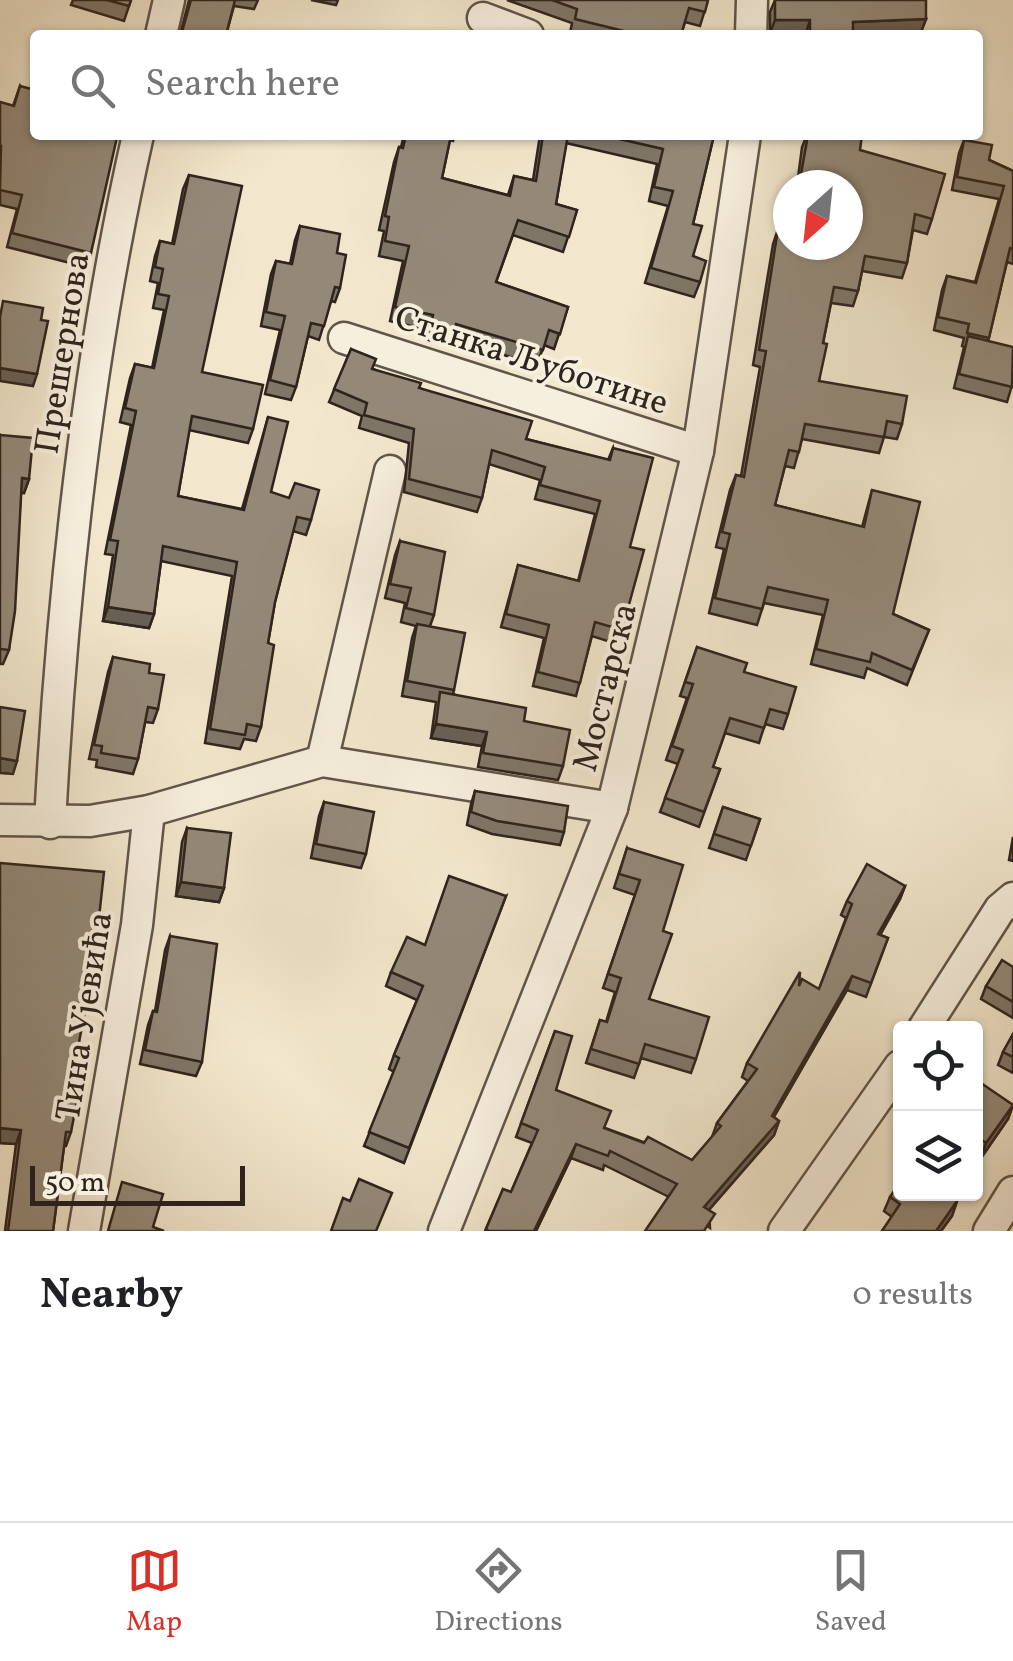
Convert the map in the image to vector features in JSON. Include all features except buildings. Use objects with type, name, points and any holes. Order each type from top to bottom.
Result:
[{"type":"street","points":[[162,30],[169,0]]},
{"type":"street","points":[[751,30],[752,0]]},
{"type":"street","points":[[483,18],[515,30]]},
{"type":"street","name":"Прешернова","points":[[50,823],[59,643],[93,379],[137,140]]},
{"type":"street","name":"Мостарска","points":[[444,1231],[612,808],[698,451],[744,140]]},
{"type":"street","name":"Станка Љуботине","points":[[344,338],[698,451]]},
{"type":"street","points":[[322,761],[390,471]]},
{"type":"street","points":[[0,820],[50,823],[149,811],[322,761],[612,808]]},
{"type":"street","name":"Тина Ујевића","points":[[84,1231],[137,925],[149,811]]},
{"type":"street","points":[[928,1021],[1000,909],[1013,898]]},
{"type":"street","points":[[784,1231],[893,1076]]},
{"type":"street","points":[[989,1231],[1013,1192]]}]
